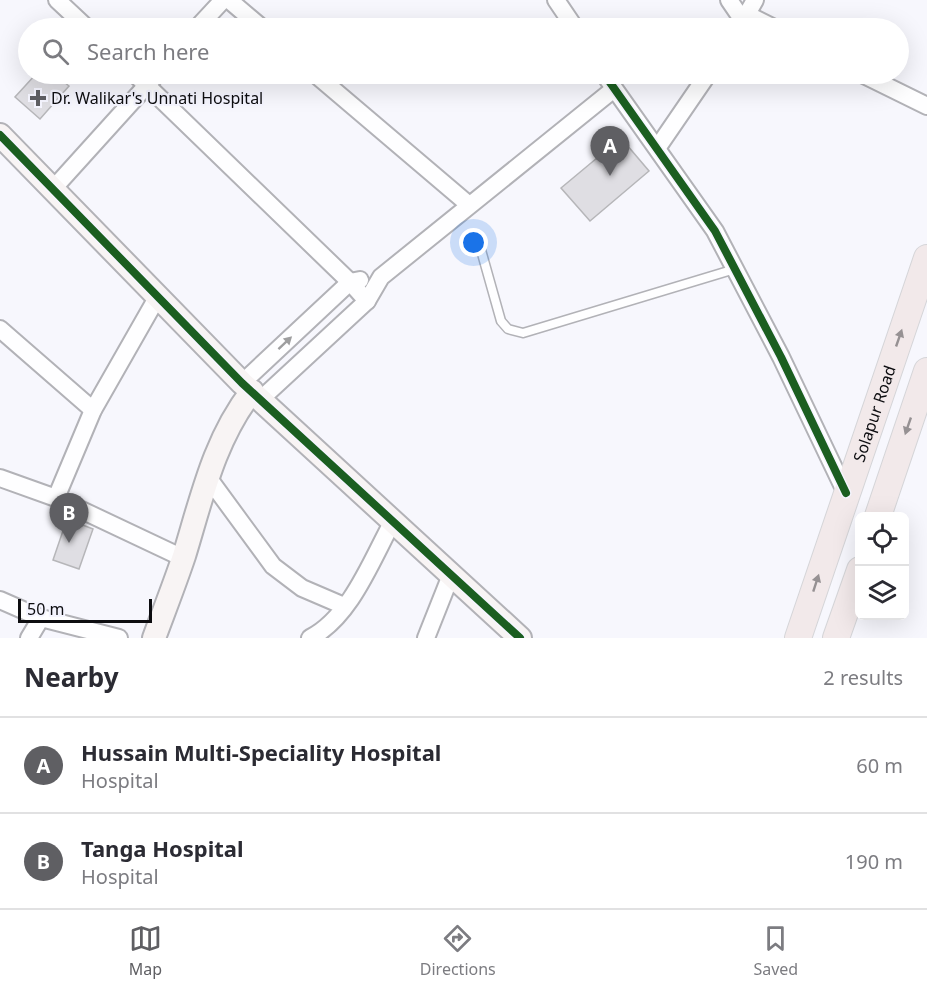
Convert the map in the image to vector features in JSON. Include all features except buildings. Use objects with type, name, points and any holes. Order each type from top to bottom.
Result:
[{"type":"main road","name":"Solapur Road","points":[[798,638],[927,258]]},
{"type":"main road","points":[[879,512],[927,371]]},
{"type":"main road","points":[[836,638],[855,584]]},
{"type":"street","points":[[57,0],[76,18]]},
{"type":"street","points":[[206,18],[223,0]]},
{"type":"street","points":[[229,0],[250,18]]},
{"type":"street","points":[[556,0],[568,18]]},
{"type":"street","points":[[729,0],[747,16]]},
{"type":"street","points":[[53,189],[140,84]]},
{"type":"street","points":[[153,84],[367,301]]},
{"type":"street","points":[[327,84],[468,204]]},
{"type":"street","points":[[611,84],[658,147],[715,231],[781,357],[846,493]]},
{"type":"street","points":[[658,147],[701,84]]},
{"type":"street","points":[[882,84],[927,106]]},
{"type":"street","points":[[252,391],[367,301],[381,277],[468,204],[614,88]]},
{"type":"street","points":[[0,135],[252,391],[520,638]]},
{"type":"street","points":[[154,638],[183,558],[207,476],[234,414],[350,282],[381,277]]},
{"type":"street","points":[[56,498],[93,410],[158,296]]},
{"type":"street","points":[[0,329],[93,410]]},
{"type":"street","points":[[207,476],[273,566],[302,588],[344,606]]},
{"type":"street","points":[[0,478],[56,498],[183,558]]},
{"type":"street","points":[[310,638],[334,618],[344,606],[393,521]]},
{"type":"street","points":[[426,638],[451,575]]},
{"type":"street","points":[[0,600],[41,618],[119,638]]},
{"type":"street","points":[[29,638],[41,618]]},
{"type":"lane","points":[[481,250],[501,321],[508,329],[523,333],[735,269]]},
{"type":"cycle path","points":[[611,84],[715,231],[781,357],[846,493]]},
{"type":"cycle path","points":[[0,135],[242,383],[520,638]]},
{"type":"place","name":"Dr. Walikar's Unnati Hospital","points":[[38,98]]},
{"type":"place","name":"Hussain Multi-Speciality Hospital","points":[[610,176]]},
{"type":"place","name":"Tanga Hospital","points":[[69,543]]}]
